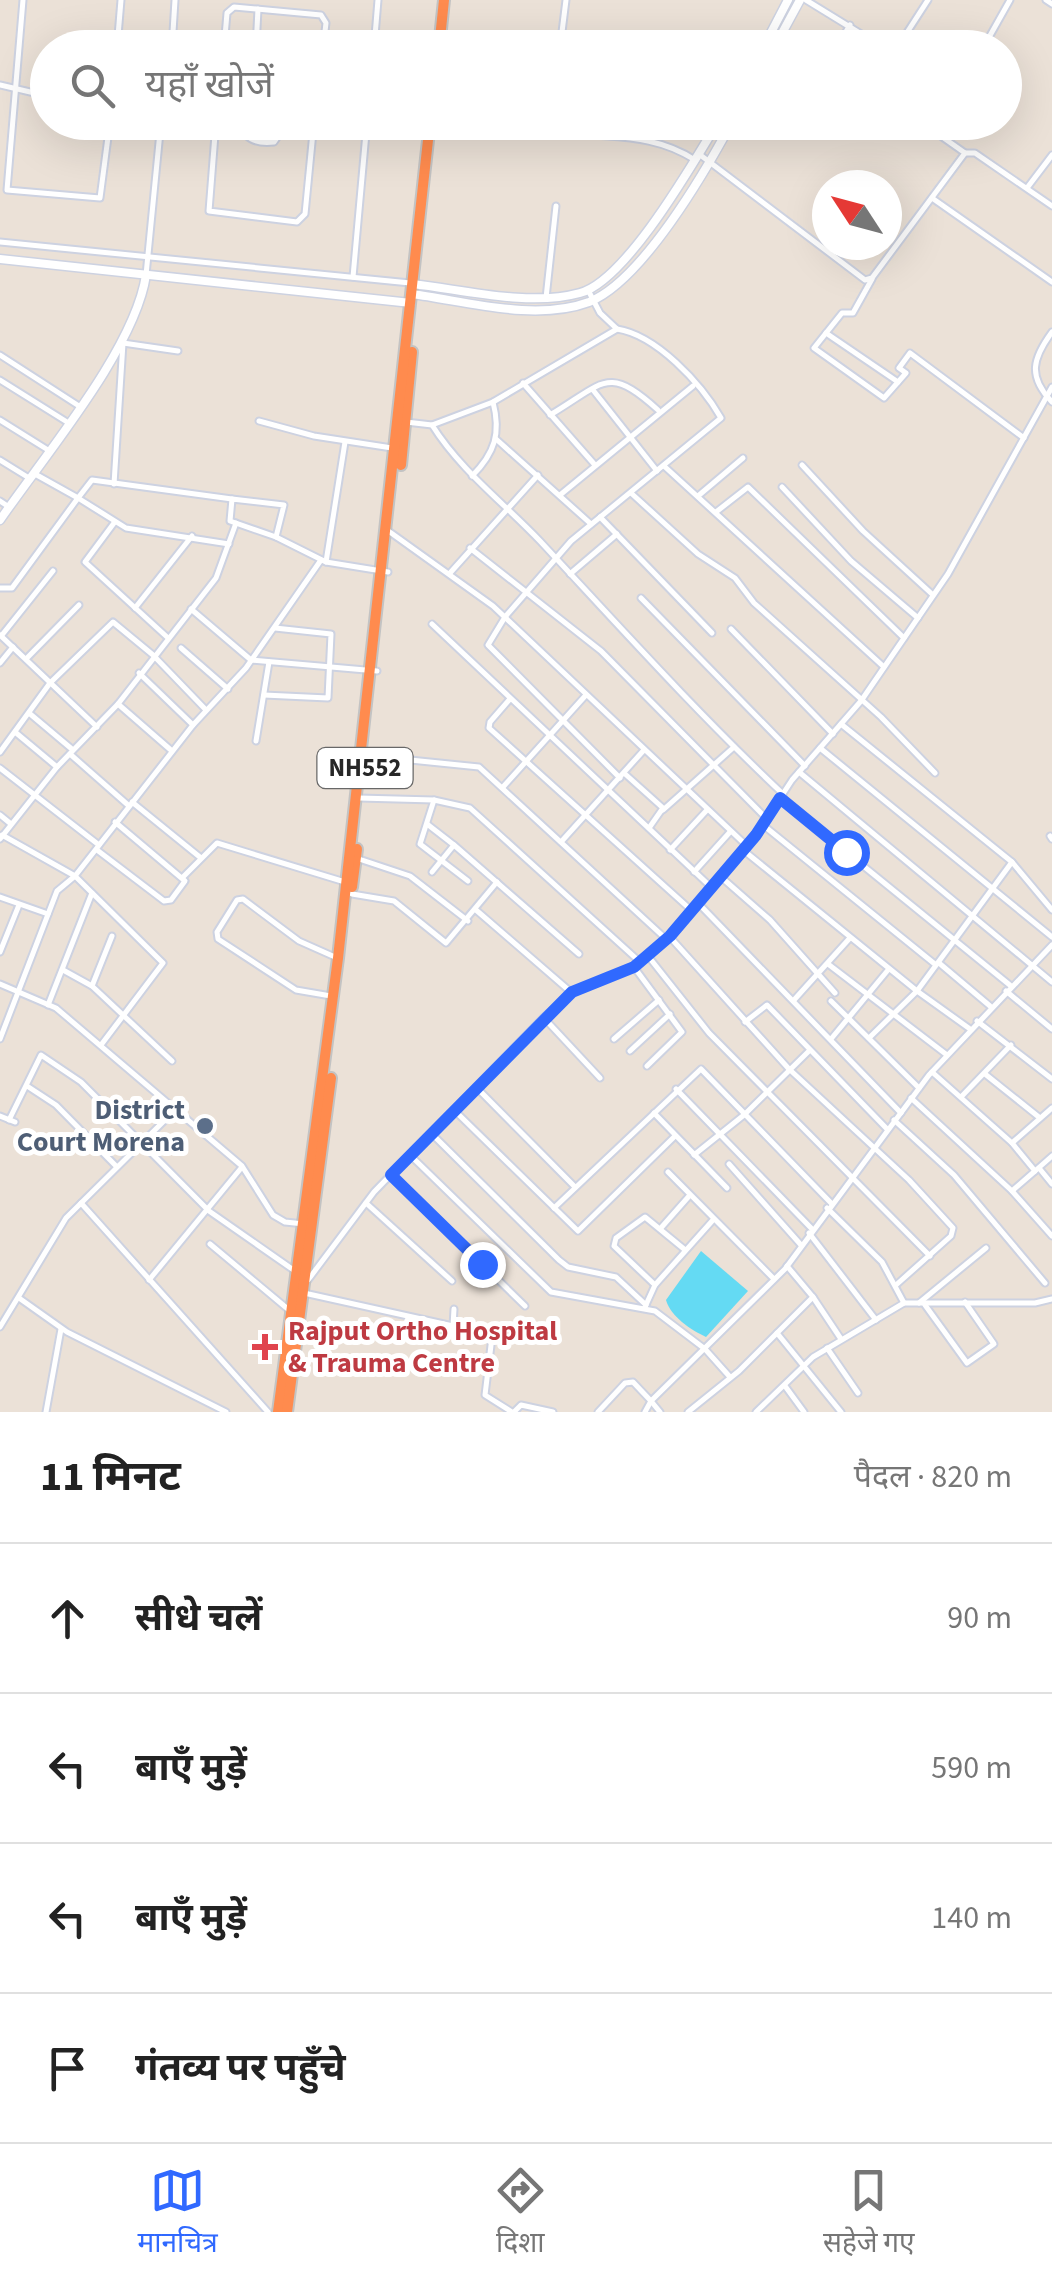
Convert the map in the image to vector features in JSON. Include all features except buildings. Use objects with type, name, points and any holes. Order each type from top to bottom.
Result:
[{"type":"highway","points":[[444,30],[447,0]]},
{"type":"highway","name":"NH552","points":[[308,1225],[431,140]]},
{"type":"highway","name":"NH552","points":[[390,530],[395,448],[402,421]]},
{"type":"highway","name":"NH552","points":[[287,1412],[299,1285],[352,894],[359,798]]},
{"type":"highway","name":"NH552","points":[[278,1412],[299,1285]]},
{"type":"street","points":[[23,0],[6,184],[10,192],[100,198],[108,140]]},
{"type":"street","points":[[118,30],[121,0]]},
{"type":"street","points":[[174,30],[176,0]]},
{"type":"street","points":[[376,30],[378,0]]},
{"type":"street","points":[[562,30],[566,0]]},
{"type":"street","points":[[772,30],[788,0]]},
{"type":"street","points":[[784,30],[803,0],[857,30]]},
{"type":"street","points":[[824,10],[830,0]]},
{"type":"street","points":[[909,30],[928,0]]},
{"type":"street","points":[[993,30],[1010,0]]},
{"type":"street","points":[[226,30],[229,8],[321,15],[326,30]]},
{"type":"street","points":[[257,30],[258,9]]},
{"type":"street","points":[[847,30],[850,25]]},
{"type":"street","points":[[0,85],[30,92]]},
{"type":"street","points":[[0,520],[122,341],[141,301],[159,140]]},
{"type":"street","points":[[215,140],[209,211],[297,222],[305,214],[312,140]]},
{"type":"street","points":[[252,140],[260,144],[275,140]]},
{"type":"street","points":[[353,277],[366,140]]},
{"type":"street","points":[[650,140],[672,145],[709,162],[862,279],[872,278]]},
{"type":"street","points":[[0,259],[146,275],[546,298],[588,290],[653,228],[707,140]]},
{"type":"street","points":[[0,242],[353,277],[512,308],[554,308],[593,300],[657,242],[722,140]]},
{"type":"street","points":[[948,140],[965,153],[975,153],[1052,206]]},
{"type":"street","points":[[965,153],[872,278],[853,313],[842,313],[814,348],[884,398],[906,373],[899,368],[910,353],[1024,438]]},
{"type":"street","points":[[1027,188],[1052,155]]},
{"type":"street","points":[[932,198],[1052,282]]},
{"type":"street","points":[[546,298],[556,206]]},
{"type":"street","points":[[588,290],[617,330]]},
{"type":"street","points":[[402,421],[432,425],[493,402],[617,330],[639,332],[694,385],[721,418],[555,557],[489,640],[490,648],[561,720],[663,810]]},
{"type":"street","points":[[1049,399],[1034,373],[1033,357],[1052,332]]},
{"type":"street","points":[[826,333],[898,382]]},
{"type":"street","points":[[122,341],[178,351]]},
{"type":"street","points":[[114,484],[126,354],[122,341]]},
{"type":"street","points":[[0,356],[78,406]]},
{"type":"street","points":[[0,380],[68,422]]},
{"type":"street","points":[[550,415],[593,390],[623,382],[659,411]]},
{"type":"street","points":[[524,383],[595,465]]},
{"type":"street","points":[[560,494],[694,385]]},
{"type":"street","points":[[299,1285],[391,1175],[543,1018],[572,992],[637,964],[648,955],[745,848],[799,772],[861,702],[934,595],[1049,399],[1052,387]]},
{"type":"street","points":[[593,390],[657,472]]},
{"type":"street","points":[[472,476],[492,452],[496,440],[493,402]]},
{"type":"street","points":[[0,420],[48,450]]},
{"type":"street","points":[[259,421],[345,442],[395,448]]},
{"type":"street","points":[[432,425],[472,476],[508,508],[782,796],[955,940],[1052,1029]]},
{"type":"street","points":[[496,440],[592,524]]},
{"type":"street","points":[[0,1040],[4,1017],[18,992],[57,890],[75,876],[193,725],[228,689],[324,561],[345,442]]},
{"type":"street","points":[[698,496],[743,458]]},
{"type":"street","points":[[0,460],[78,498],[114,523],[140,531],[230,544]]},
{"type":"street","points":[[664,466],[884,668]]},
{"type":"street","points":[[802,466],[863,531],[934,595]]},
{"type":"street","points":[[450,573],[538,475]]},
{"type":"street","points":[[0,588],[12,588],[89,481],[284,505],[276,537]]},
{"type":"street","points":[[716,512],[748,486],[904,638]]},
{"type":"street","points":[[782,488],[851,561],[918,618]]},
{"type":"street","points":[[632,493],[698,554],[735,578],[754,603],[935,774]]},
{"type":"street","points":[[232,500],[230,521],[236,524],[276,537],[324,561],[385,572]]},
{"type":"street","points":[[0,501],[9,507]]},
{"type":"street","points":[[600,518],[712,633]]},
{"type":"street","points":[[114,523],[85,562],[167,637]]},
{"type":"street","points":[[101,1045],[164,963],[75,876],[1,837],[71,752],[118,704],[219,574],[236,524]]},
{"type":"street","points":[[390,530],[505,617],[745,848],[849,940],[970,1029]]},
{"type":"street","points":[[570,574],[617,534]]},
{"type":"street","points":[[135,608],[193,536]]},
{"type":"street","points":[[470,548],[600,651],[765,822],[991,1007]]},
{"type":"street","points":[[53,571],[0,635],[97,727]]},
{"type":"street","points":[[641,598],[805,766]]},
{"type":"street","points":[[26,659],[79,605]]},
{"type":"street","points":[[191,609],[251,660],[374,670]]},
{"type":"street","points":[[0,752],[3,741],[15,732],[50,683],[113,622],[153,655],[206,711]]},
{"type":"street","points":[[432,624],[711,887]]},
{"type":"street","points":[[264,695],[327,700],[330,634],[275,628]]},
{"type":"street","points":[[731,629],[833,734]]},
{"type":"street","points":[[0,662],[13,647]]},
{"type":"street","points":[[181,648],[228,689]]},
{"type":"street","points":[[256,741],[269,662]]},
{"type":"street","points":[[139,673],[193,725]]},
{"type":"street","points":[[503,787],[586,694]]},
{"type":"street","points":[[510,698],[490,722],[490,728],[691,910]]},
{"type":"street","points":[[118,704],[173,752]]},
{"type":"street","points":[[29,713],[130,804],[201,858]]},
{"type":"street","points":[[841,724],[1012,862],[1052,910]]},
{"type":"street","points":[[15,732],[58,767]]},
{"type":"street","points":[[648,828],[734,746]]},
{"type":"street","points":[[820,748],[1052,937]]},
{"type":"street","points":[[561,842],[644,750]]},
{"type":"street","points":[[364,756],[479,767],[668,937],[788,1069],[920,1191],[953,1228],[953,1234],[896,1285]]},
{"type":"street","points":[[0,768],[164,902],[171,900],[184,878],[216,842],[346,882]]},
{"type":"street","points":[[799,772],[1052,982]]},
{"type":"street","points":[[359,798],[434,800],[470,808],[637,964],[682,1035],[647,1066]]},
{"type":"street","points":[[434,800],[420,844],[468,881]]},
{"type":"street","points":[[670,850],[706,810]]},
{"type":"street","points":[[0,814],[11,824]]},
{"type":"street","points":[[115,822],[184,878]]},
{"type":"street","points":[[427,824],[580,954]]},
{"type":"street","points":[[694,872],[730,832]]},
{"type":"street","points":[[432,872],[454,845]]},
{"type":"street","points":[[356,858],[396,869],[468,921]]},
{"type":"street","points":[[869,1038],[917,990],[1012,862]]},
{"type":"street","points":[[720,877],[770,920],[834,993]]},
{"type":"street","points":[[352,894],[390,898],[446,942],[468,921],[497,882]]},
{"type":"street","points":[[48,1005],[92,893]]},
{"type":"street","points":[[0,897],[48,914]]},
{"type":"street","points":[[334,996],[296,990],[218,939],[217,932],[237,900],[243,900],[300,940],[338,958]]},
{"type":"street","points":[[698,903],[901,1113]]},
{"type":"street","points":[[0,952],[19,905]]},
{"type":"street","points":[[476,910],[572,992]]},
{"type":"street","points":[[92,986],[112,936]]},
{"type":"street","points":[[793,1001],[849,940]]},
{"type":"street","points":[[645,1412],[650,1401],[787,1266],[932,1072],[1052,945]]},
{"type":"street","points":[[648,955],[709,1033],[930,1256]]},
{"type":"street","points":[[828,964],[947,1055]]},
{"type":"street","points":[[63,970],[92,986],[172,1061]]},
{"type":"street","points":[[831,1039],[888,970]]},
{"type":"street","points":[[0,984],[48,1005],[101,1045],[173,1112],[242,1166],[274,1214],[286,1222],[308,1225]]},
{"type":"street","points":[[614,1039],[659,1000]]},
{"type":"street","points":[[831,1001],[919,1088]]},
{"type":"street","points":[[745,1022],[768,1005],[888,1129]]},
{"type":"street","points":[[630,1051],[670,1014]]},
{"type":"street","points":[[543,1018],[600,1078]]},
{"type":"street","points":[[977,1022],[1052,1079]]},
{"type":"street","points":[[960,1097],[1011,1045]]},
{"type":"street","points":[[694,1155],[744,1115],[810,1050]]},
{"type":"street","points":[[0,1116],[12,1121],[41,1055],[81,1082],[210,1212],[299,1285],[492,1336],[485,1395],[513,1412],[521,1405],[554,1412]]},
{"type":"street","points":[[554,1208],[701,1069],[882,1262],[904,1302]]},
{"type":"street","points":[[932,1072],[1052,1184]]},
{"type":"street","points":[[985,1074],[1040,1118]]},
{"type":"street","points":[[27,1086],[56,1105],[118,1167]]},
{"type":"street","points":[[476,1087],[575,1186]]},
{"type":"street","points":[[676,1089],[810,1231],[876,1320]]},
{"type":"street","points":[[911,1098],[1012,1190],[1052,1236]]},
{"type":"street","points":[[1012,1144],[1052,1108]]},
{"type":"street","points":[[454,1110],[576,1230],[582,1229],[674,1137]]},
{"type":"street","points":[[0,1327],[66,1218],[173,1112]]},
{"type":"street","points":[[654,1114],[726,1188]]},
{"type":"street","points":[[894,1120],[954,1175],[1045,1284]]},
{"type":"street","points":[[431,1133],[559,1260],[568,1266],[616,1277],[645,1307],[673,1322],[705,1349],[730,1377]]},
{"type":"street","points":[[410,1156],[551,1292],[645,1307]]},
{"type":"street","points":[[1012,1190],[1052,1156]]},
{"type":"street","points":[[729,1164],[801,1245]]},
{"type":"street","points":[[149,1280],[210,1212],[242,1166]]},
{"type":"street","points":[[668,1172],[774,1279]]},
{"type":"street","points":[[391,1175],[524,1306]]},
{"type":"street","points":[[660,1229],[690,1195]]},
{"type":"street","points":[[81,1203],[268,1412]]},
{"type":"street","points":[[366,1203],[452,1281]]},
{"type":"street","points":[[655,1286],[614,1242],[642,1218],[684,1249]]},
{"type":"street","points":[[645,1307],[655,1286],[712,1220]]},
{"type":"street","points":[[210,1244],[292,1312]]},
{"type":"street","points":[[922,1304],[986,1248]]},
{"type":"street","points":[[787,1266],[841,1339]]},
{"type":"street","points":[[18,1297],[62,1328],[226,1412]]},
{"type":"street","points":[[688,1412],[813,1298]]},
{"type":"street","points":[[756,1412],[826,1348],[904,1302],[1035,1303],[1052,1298]]},
{"type":"street","points":[[922,1304],[969,1363],[994,1344],[966,1302]]},
{"type":"street","points":[[452,1326],[454,1309]]},
{"type":"street","points":[[46,1412],[62,1328]]},
{"type":"street","points":[[777,1333],[841,1412]]},
{"type":"street","points":[[826,1348],[858,1393]]},
{"type":"street","points":[[598,1412],[626,1383],[633,1382],[660,1412]]},
{"type":"street","points":[[784,1386],[804,1412]]},
{"type":"water","points":[[701,1251],[748,1291],[706,1337],[677,1317],[666,1300]]},
{"type":"place","name":"District Court Morena","points":[[205,1126]]},
{"type":"place","name":"Rajput Ortho Hospital & Trauma Centre","points":[[265,1347]]},
{"type":"route","points":[[482,1264],[391,1175],[572,992],[634,967],[670,936],[756,835],[780,798],[846,852]]}]
